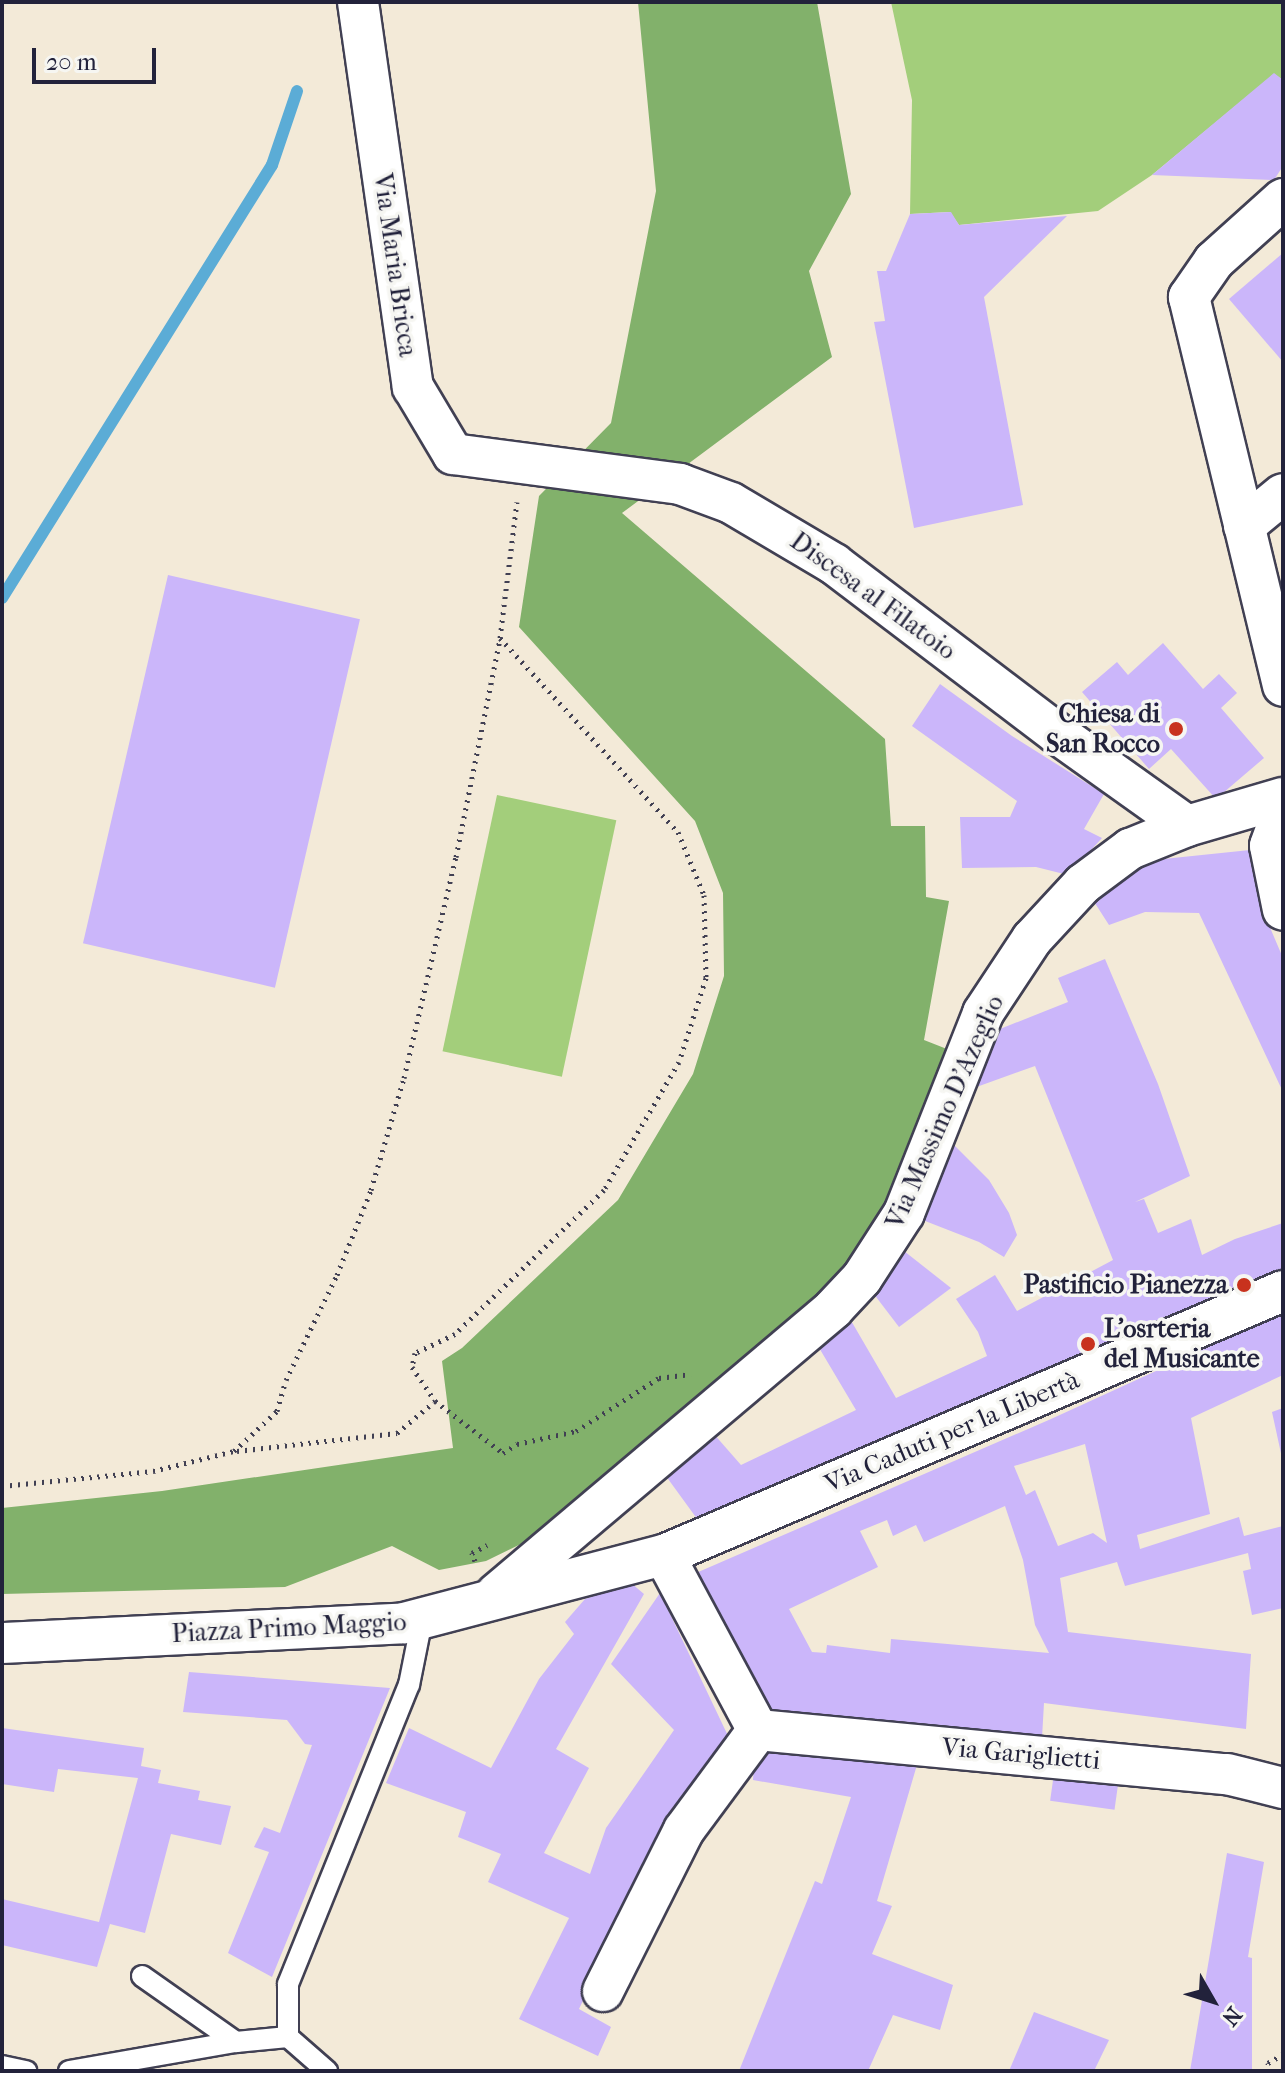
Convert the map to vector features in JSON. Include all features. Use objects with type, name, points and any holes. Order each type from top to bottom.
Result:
[{"type":"street","name":"Via Maria Bricca","points":[[358,2],[413,387],[453,454],[517,465]]},
{"type":"street","points":[[1283,199],[1214,261],[1189,297],[1283,686]]},
{"type":"street","name":"Discesa al Filatoio","points":[[517,465],[680,484],[731,503],[834,564],[1058,734],[1187,826]]},
{"type":"street","points":[[1244,526],[1283,494]]},
{"type":"street","name":"Via Massimo D'Azeglio","points":[[488,1600],[833,1309],[862,1278],[904,1213],[983,1013],[1032,939],[1083,884],[1130,849],[1187,826],[1283,798]]},
{"type":"street","points":[[1283,810],[1270,846],[1283,910]]},
{"type":"street","name":"Via Caduti per la Libertà","points":[[664,1555],[1283,1291]]},
{"type":"street","points":[[603,1991],[684,1830],[758,1730],[664,1555]]},
{"type":"street","name":"Piazza Primo Maggio","points":[[2,1643],[422,1620],[664,1555]]},
{"type":"street","name":"Via Gariglietti","points":[[758,1730],[1227,1774],[1283,1788]]},
{"type":"lane","points":[[288,2037],[288,1984],[409,1685],[422,1620]]},
{"type":"lane","points":[[142,1976],[236,2042]]},
{"type":"lane","points":[[69,2071],[236,2042],[288,2037],[327,2071]]},
{"type":"lane","points":[[2,2066],[26,2071]]},
{"type":"path","points":[[234,1451],[277,1411],[286,1380],[337,1275],[371,1190],[404,1078],[456,857],[500,638],[517,520],[517,465]]},
{"type":"path","points":[[500,638],[678,832],[704,895],[706,978],[679,1062],[604,1190],[455,1334],[415,1353],[412,1367],[435,1401],[503,1453],[517,1444],[576,1431],[659,1378],[701,1372],[689,1382]]},
{"type":"path","points":[[2,1486],[153,1471],[234,1451],[397,1433],[435,1401]]},
{"type":"path","points":[[488,1600],[472,1553],[496,1540]]},
{"type":"path","points":[[1271,2071],[1268,2063],[1283,2054]]},
{"type":"green space","points":[[638,2],[817,2],[851,194],[809,271],[832,357],[622,513],[885,739],[891,826],[925,826],[926,897],[949,901],[924,1040],[952,1051],[893,1204],[823,1297],[525,1542],[486,1561],[439,1570],[392,1546],[285,1587],[2,1594],[2,1508],[162,1491],[453,1448],[442,1361],[462,1348],[618,1200],[693,1074],[724,976],[723,893],[695,821],[519,627],[539,496],[611,423],[656,191]]},
{"type":"green space","points":[[891,2],[1283,2],[1283,80],[1274,74],[1152,175],[1098,211],[959,225],[950,212],[910,214],[912,100]]},
{"type":"green space","points":[[497,795],[616,820],[562,1077],[443,1051]]},
{"type":"building","points":[[1274,73],[1283,80],[1283,166],[1274,180],[1152,175]]},
{"type":"building","points":[[951,212],[959,225],[1067,216],[984,297],[1023,505],[914,528],[874,322],[885,321],[877,271],[886,271],[910,214]]},
{"type":"building","points":[[1283,253],[1283,362],[1229,299]]},
{"type":"building","points":[[168,575],[360,619],[275,988],[83,943]]},
{"type":"building","name":"Chiesa di San Rocco","points":[[1163,643],[1203,689],[1219,674],[1237,693],[1221,708],[1264,758],[1216,799],[1171,749],[1149,769],[1082,692],[1117,662],[1128,675]]},
{"type":"building","points":[[940,684],[1012,736],[1104,794],[1084,829],[1102,838],[1068,875],[1036,867],[962,868],[960,817],[1010,817],[1017,801],[912,726]]},
{"type":"building","points":[[1250,850],[1263,911],[1283,958],[1283,1092],[1199,913],[1145,912],[1109,925],[1091,897],[1144,861]]},
{"type":"building","points":[[1105,959],[1158,1084],[1190,1176],[1135,1202],[1144,1199],[1158,1233],[1191,1219],[1202,1255],[1235,1239],[1283,1223],[1283,1278],[703,1527],[663,1472],[713,1433],[741,1465],[856,1410],[815,1341],[846,1312],[896,1398],[987,1356],[978,1332],[956,1299],[995,1275],[1017,1311],[1113,1260],[1035,1066],[971,1089],[990,1033],[1068,1002],[1058,978]]},
{"type":"building","points":[[949,1140],[989,1180],[1009,1213],[1017,1235],[1004,1257],[979,1242],[920,1219]]},
{"type":"building","points":[[904,1251],[951,1288],[899,1327],[870,1289]]},
{"type":"building","points":[[1283,1313],[1283,1375],[1191,1418],[1210,1514],[1137,1535],[1140,1549],[1239,1517],[1244,1536],[1283,1526],[1283,1608],[1252,1615],[1243,1571],[1251,1569],[1248,1553],[1125,1586],[1117,1562],[1060,1578],[1068,1632],[1251,1654],[1246,1729],[1044,1703],[1042,1738],[764,1710],[696,1573],[1051,1419]],"holes":[[[1085,1444],[1107,1543],[1093,1533],[1058,1546],[1035,1490],[1026,1495],[1014,1466]],[[1005,1506],[1023,1560],[1035,1625],[1049,1653],[891,1639],[890,1653],[827,1645],[826,1653],[812,1652],[789,1609],[878,1567],[860,1531],[887,1520],[893,1536],[916,1525],[924,1542]]]},
{"type":"building","points":[[1283,1408],[1283,1458],[1282,1458],[1272,1412]]},
{"type":"building","points":[[631,1583],[644,1594],[556,1749],[589,1768],[544,1853],[590,1874],[606,1828],[674,1730],[611,1664],[660,1593],[730,1740],[633,1896],[579,2009],[611,2027],[598,2056],[519,2019],[569,1918],[488,1882],[501,1854],[458,1837],[466,1812],[386,1783],[409,1728],[491,1768],[539,1679],[574,1634],[565,1622],[585,1599]]},
{"type":"building","points":[[189,1672],[390,1688],[272,1977],[228,1953],[269,1852],[254,1847],[264,1827],[280,1833],[312,1745],[305,1744],[287,1720],[183,1712]]},
{"type":"building","points":[[2,1728],[144,1748],[141,1766],[161,1770],[158,1783],[200,1791],[198,1800],[231,1806],[221,1845],[171,1834],[145,1933],[110,1924],[97,1967],[2,1945],[2,1899],[99,1922],[138,1778],[58,1769],[54,1792],[2,1784]]},
{"type":"building","points":[[755,1747],[919,1758],[877,1901],[892,1906],[872,1954],[953,1985],[940,2030],[893,2015],[868,2071],[739,2071],[815,1881],[822,1884],[851,1797],[753,1780]]},
{"type":"building","points":[[1055,1766],[1119,1775],[1114,1810],[1050,1801]]},
{"type":"building","points":[[1227,1853],[1264,1862],[1248,1957],[1252,1958],[1252,2071],[1190,2071]]},
{"type":"building","points":[[1034,2012],[1109,2040],[1094,2071],[1009,2071]]},
{"type":"waterway","points":[[2,598],[272,165],[297,91]]},
{"type":"place","name":"Chiesa di San Rocco","points":[[1176,729]]},
{"type":"place","name":"Pastificio Pianezza","points":[[1244,1285]]},
{"type":"place","name":"L'osrteria del Musicante","points":[[1088,1344]]}]
